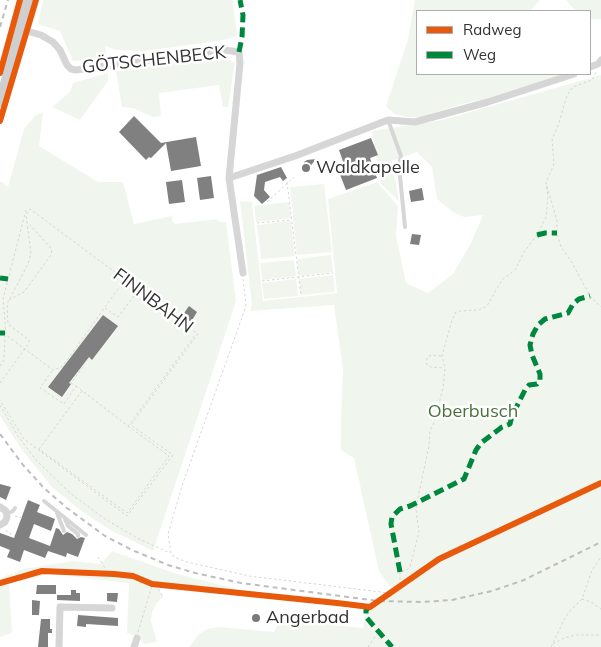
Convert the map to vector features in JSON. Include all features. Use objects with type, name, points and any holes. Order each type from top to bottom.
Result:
[{"type":"main road","points":[[0,102],[28,0]]},
{"type":"street","name":"GÖTSCHENBECK","points":[[20,29],[41,35],[53,42],[60,50],[67,65],[71,69],[76,70],[224,50],[239,52],[240,63],[230,178],[243,273]]},
{"type":"street","points":[[230,178],[295,156],[388,120],[415,122],[488,102],[571,75]]},
{"type":"street","points":[[0,507],[7,514],[7,520],[2,524]]},
{"type":"street","points":[[59,647],[60,607],[112,608]]},
{"type":"street","points":[[134,647],[137,638]]},
{"type":"lane","points":[[388,120],[401,156],[399,166],[406,227]]},
{"type":"lane","points":[[44,501],[86,535]]},
{"type":"lane","points":[[7,514],[15,508]]},
{"type":"lane","points":[[54,509],[64,531]]},
{"type":"lane","points":[[65,518],[68,526],[78,536]]},
{"type":"path","points":[[400,585],[400,572],[410,567],[419,532],[416,510],[417,502],[429,446],[430,431],[434,423],[443,388],[444,368],[442,356],[454,314],[464,310],[479,310],[487,306],[502,280],[515,270],[524,252],[537,235],[546,217],[548,197],[546,183],[554,164],[552,140],[567,95],[573,87],[592,80],[599,62]]},
{"type":"path","points":[[267,202],[294,177]]},
{"type":"path","points":[[287,182],[301,296]]},
{"type":"path","points":[[546,183],[561,246],[590,296],[601,306]]},
{"type":"path","points":[[0,366],[4,360],[6,334],[3,299],[26,210]]},
{"type":"path","points":[[257,223],[292,220]]},
{"type":"path","points":[[0,382],[29,343],[29,340],[8,324],[8,301],[28,264],[31,253],[28,224]]},
{"type":"path","points":[[8,301],[24,292],[51,255],[52,250],[28,224]]},
{"type":"path","points":[[170,553],[168,534],[182,486],[246,306],[243,273]]},
{"type":"path","points":[[262,281],[334,273]]},
{"type":"path","points":[[76,386],[64,404],[40,388],[53,370],[62,367],[123,282]]},
{"type":"path","points":[[105,308],[118,317],[137,292]]},
{"type":"path","points":[[6,334],[53,370]]},
{"type":"path","points":[[128,426],[195,335]]},
{"type":"path","points":[[442,356],[431,355],[426,362],[431,367],[444,368]]},
{"type":"path","points":[[82,391],[39,449],[127,513],[169,456],[76,386],[71,383],[85,364]]},
{"type":"path","points":[[0,405],[18,436],[36,460],[70,493],[104,519],[139,539],[170,553],[174,557],[187,562],[249,576],[390,593]]},
{"type":"path","points":[[2,524],[6,532],[15,536]]},
{"type":"path","points":[[98,557],[108,573]]},
{"type":"path","points":[[552,646],[565,618],[582,599],[592,570],[601,558]]},
{"type":"path","points":[[0,583],[42,571],[108,573],[133,576],[152,584],[370,608]]},
{"type":"path","points":[[137,638],[152,584]]},
{"type":"path","points":[[158,584],[163,597]]},
{"type":"path","points":[[582,599],[591,602],[601,609]]},
{"type":"path","points":[[368,647],[379,631]]},
{"type":"path","points":[[552,646],[564,638],[576,635],[601,635]]},
{"type":"green space","points":[[43,0],[233,0],[237,36],[224,40],[145,51],[117,50],[105,46],[107,59],[73,61],[60,31],[38,24]]},
{"type":"green space","points":[[415,0],[540,0],[531,10],[416,10],[416,75],[559,76],[504,95],[462,104],[421,117],[407,117],[394,114],[386,106],[408,39]]},
{"type":"green space","points":[[566,0],[601,0],[601,19],[591,19],[591,10],[575,10]]},
{"type":"green space","points":[[226,58],[235,63],[228,107],[223,107],[219,85],[159,93],[161,116],[153,117],[133,108],[122,107],[116,71]]},
{"type":"green space","points":[[108,73],[108,81],[80,120],[52,107],[70,92],[73,83]]},
{"type":"green space","name":"Oberbusch","points":[[601,75],[601,647],[189,647],[198,635],[207,629],[219,627],[274,632],[280,620],[363,628],[366,610],[393,591],[379,571],[354,458],[341,450],[343,369],[334,305],[250,311],[252,305],[240,201],[252,202],[263,301],[337,293],[328,199],[377,182],[398,206],[396,235],[406,283],[428,293],[453,274],[471,243],[483,215],[464,217],[453,212],[437,199],[432,167],[417,152],[392,161],[399,201],[381,184],[372,131],[442,120]]},
{"type":"green space","points":[[43,112],[39,146],[98,182],[123,182],[134,224],[172,216],[175,224],[217,219],[220,222],[226,222],[236,301],[153,551],[110,530],[80,510],[52,487],[22,450],[0,416],[0,181],[8,187],[24,129],[35,116]]},
{"type":"green space","points":[[324,184],[332,252],[297,255],[290,187]]},
{"type":"green space","points":[[289,202],[291,218],[256,222],[254,206]]},
{"type":"green space","points":[[291,221],[295,256],[261,259],[257,225]]},
{"type":"green space","points":[[331,255],[333,272],[299,276],[297,259]]},
{"type":"green space","points":[[294,260],[296,276],[262,280],[260,263]]},
{"type":"green space","points":[[333,275],[335,292],[301,295],[299,279]]},
{"type":"green space","points":[[296,279],[298,296],[264,299],[262,283]]},
{"type":"green space","points":[[112,551],[174,573],[240,590],[240,596],[158,588],[163,597],[152,612],[151,621],[157,642],[144,644],[137,636],[127,633],[129,583],[50,574],[9,583],[12,633],[0,637],[0,578],[24,569],[73,561],[101,564]]},
{"type":"building","points":[[134,116],[161,143],[196,137],[201,166],[171,171],[166,143],[151,158],[149,157],[146,160],[119,132]]},
{"type":"building","points":[[371,138],[378,155],[370,158],[377,178],[346,190],[339,172],[346,170],[339,150]]},
{"type":"building","points":[[316,159],[304,174],[304,162]]},
{"type":"building","points":[[281,167],[287,178],[283,181],[280,177],[265,182],[264,190],[270,197],[262,204],[254,196],[257,175]]},
{"type":"building","points":[[211,176],[214,198],[200,200],[197,178]]},
{"type":"building","points":[[182,180],[185,202],[169,204],[166,182]]},
{"type":"building","points":[[422,188],[424,200],[411,202],[409,191]]},
{"type":"building","points":[[412,234],[421,235],[419,245],[410,244]]},
{"type":"building","points":[[189,306],[197,312],[191,322],[182,316]]},
{"type":"building","points":[[103,315],[118,326],[92,360],[89,357],[69,383],[71,384],[62,397],[48,387]]},
{"type":"building","points":[[0,484],[11,487],[6,500],[0,497]]},
{"type":"building","points":[[28,500],[40,505],[37,512],[55,519],[51,531],[34,524],[29,538],[50,546],[56,528],[63,535],[67,532],[77,539],[85,538],[78,557],[67,553],[66,557],[48,551],[45,558],[24,550],[20,562],[7,557],[10,550],[0,546],[0,533],[14,538]]},
{"type":"building","points":[[37,585],[56,585],[56,594],[36,594]]},
{"type":"building","points":[[71,590],[76,590],[76,593],[80,593],[80,601],[57,600],[57,595],[71,595]]},
{"type":"building","points":[[107,593],[118,593],[117,602],[107,601]]},
{"type":"building","points":[[32,600],[40,601],[39,615],[32,615]]},
{"type":"building","points":[[78,615],[118,618],[118,626],[86,624],[86,627],[77,626]]},
{"type":"building","points":[[41,619],[50,619],[52,633],[48,633],[48,647],[38,647]]},
{"type":"railway","points":[[0,27],[8,0]]},
{"type":"railway","points":[[0,434],[23,465],[44,488],[105,536],[168,565],[241,583],[378,601],[422,602],[452,600],[492,591],[524,580],[601,542]]},
{"type":"marked path","points":[[239,52],[243,15],[240,0]]},
{"type":"marked path","points":[[537,235],[557,233]]},
{"type":"marked path","points":[[0,278],[8,279]]},
{"type":"marked path","points":[[400,572],[391,524],[392,517],[400,509],[410,506],[464,479],[476,450],[481,443],[502,427],[510,424],[525,390],[529,385],[537,384],[540,380],[540,374],[530,345],[538,325],[545,319],[568,313],[573,304],[579,299],[590,296]]},
{"type":"marked path","points":[[0,333],[5,333]]},
{"type":"marked path","points":[[371,606],[366,610],[366,617],[392,647]]},
{"type":"cycle path","points":[[0,73],[20,0]]},
{"type":"cycle path","points":[[0,121],[36,0]]},
{"type":"cycle path","points":[[0,583],[42,571],[114,574],[133,576],[152,584],[370,607],[439,559],[601,483]]},
{"type":"place","name":"Waldkapelle","points":[[306,168]]},
{"type":"place","name":"Angerbad","points":[[256,618]]}]
